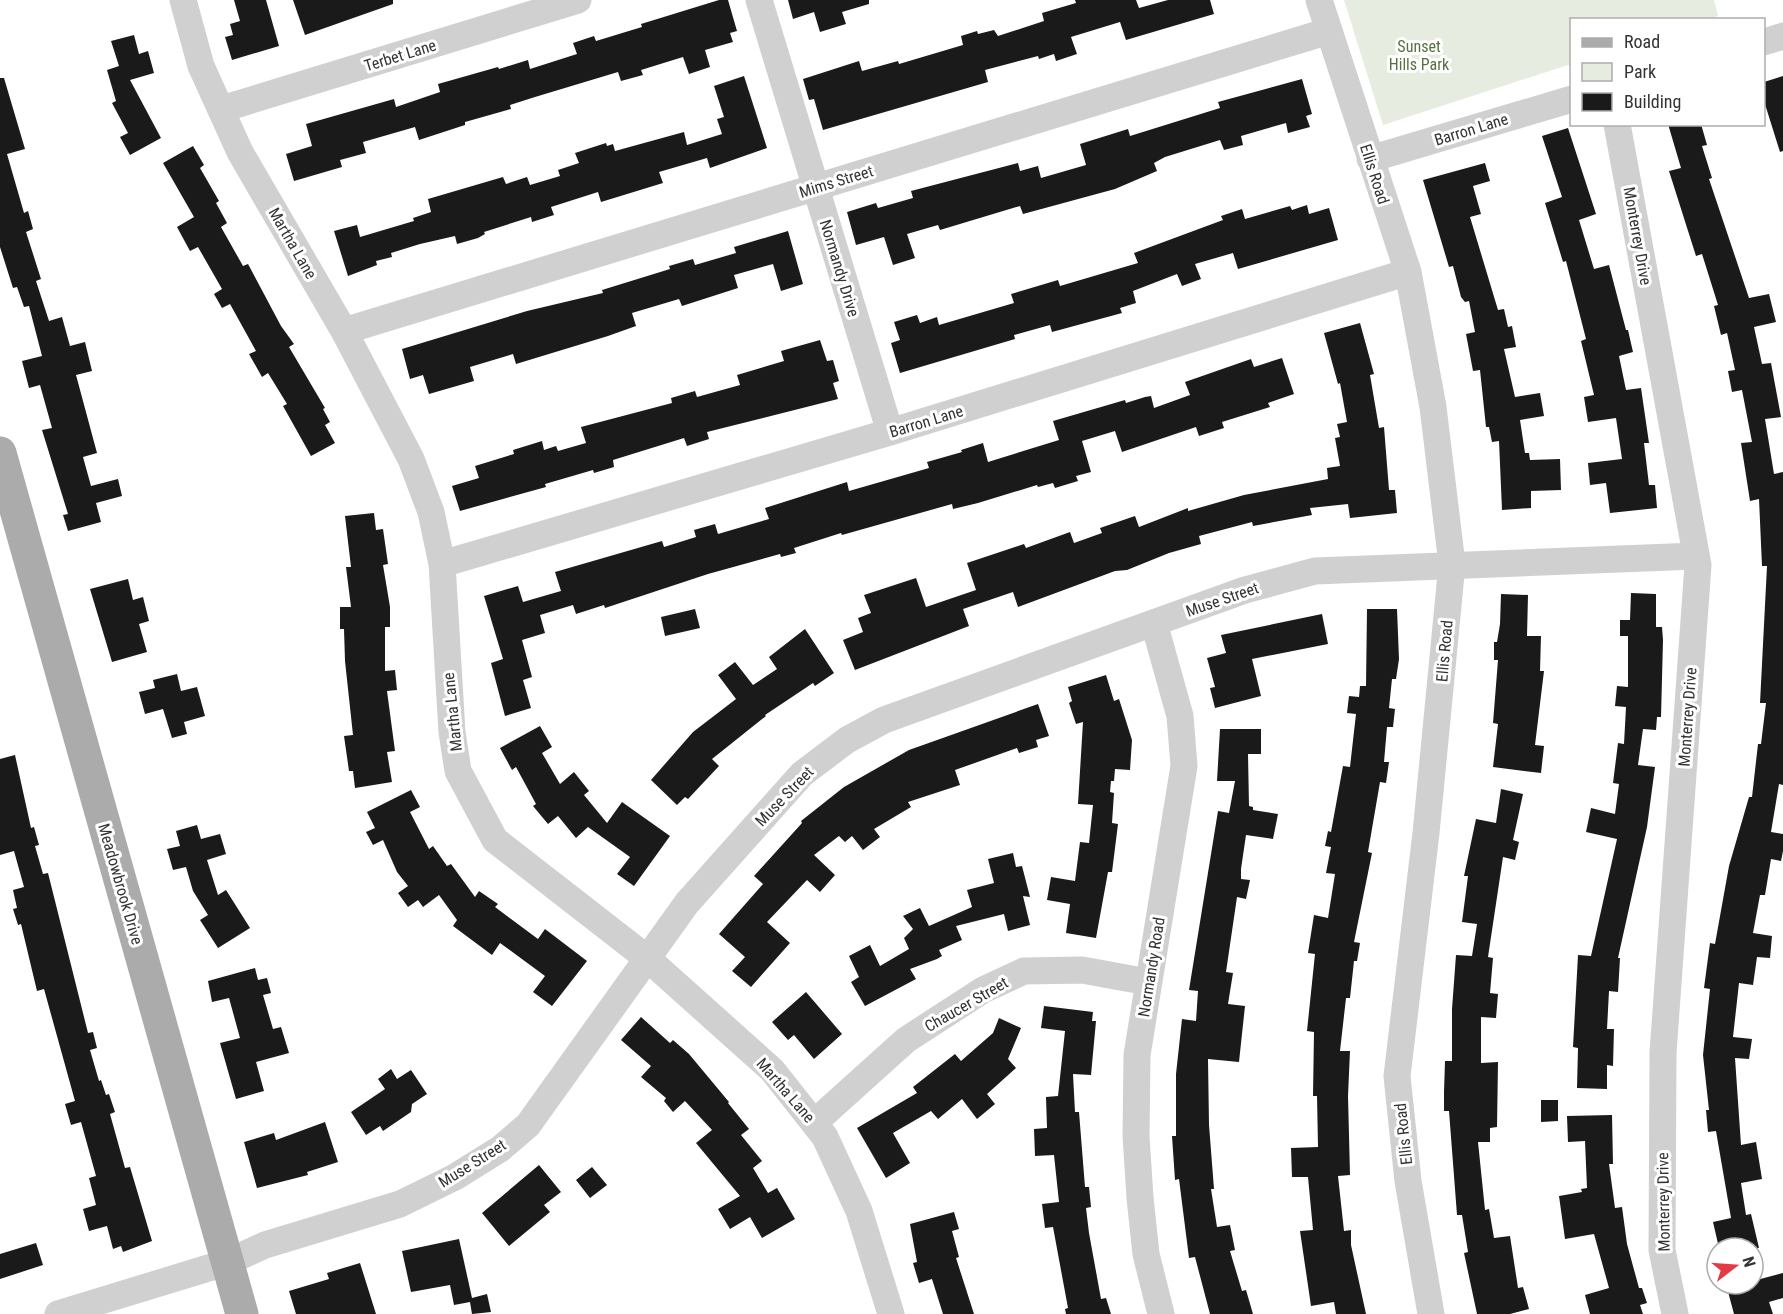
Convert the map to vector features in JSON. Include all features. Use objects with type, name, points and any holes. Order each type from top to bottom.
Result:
[{"type":"main road","name":"Meadowbrook Drive","points":[[0,453],[242,1314]]},
{"type":"street","name":"Martha Lane","points":[[183,0],[201,66],[240,152],[344,331],[411,459],[431,512],[442,564],[452,732],[458,771],[495,840],[648,959],[772,1070],[815,1122],[859,1211],[891,1314]]},
{"type":"street","name":"Terbet Lane","points":[[222,109],[578,0]]},
{"type":"street","name":"Normandy Drive","points":[[759,0],[891,432]]},
{"type":"street","name":"Ellis Road","points":[[1319,0],[1408,272],[1433,407],[1452,564],[1426,833],[1397,1076],[1408,1181],[1431,1314]]},
{"type":"street","name":"Mims Street","points":[[344,331],[1329,31]]},
{"type":"street","points":[[1765,42],[1783,36]]},
{"type":"street","name":"Barron Lane","points":[[1370,159],[1570,100]]},
{"type":"street","name":"Monterrey Drive","points":[[1617,126],[1698,565],[1663,1053],[1662,1250],[1676,1314]]},
{"type":"street","name":"Barron Lane","points":[[442,564],[891,432],[1408,272]]},
{"type":"street","name":"Muse Street","points":[[58,1314],[228,1262],[265,1245],[400,1204],[455,1177],[500,1149],[528,1125],[687,903],[802,774],[847,740],[884,720],[1245,590],[1315,571],[1696,556]]},
{"type":"street","name":"Normandy Road","points":[[1154,623],[1180,716],[1184,766],[1137,1055],[1136,1136],[1146,1254],[1161,1314]]},
{"type":"street","name":"Chaucer Street","points":[[815,1122],[906,1040],[983,990],[1024,971],[1082,970],[1148,982]]},
{"type":"green space","name":"Sunset Hills Park","points":[[1344,0],[1714,0],[1718,16],[1712,18],[1570,18],[1570,64],[1383,125]]},
{"type":"building","points":[[234,0],[266,0],[279,46],[232,60],[225,37],[233,35],[230,24],[240,21]]},
{"type":"building","points":[[293,0],[393,0],[393,4],[305,35]]},
{"type":"building","points":[[719,0],[728,0],[737,31],[730,33],[733,42],[705,50],[710,67],[689,74],[683,57],[641,70],[643,75],[621,81],[618,72],[535,97],[510,105],[511,109],[465,122],[465,125],[419,140],[415,127],[363,142],[366,153],[340,160],[342,167],[294,181],[286,154],[312,146],[306,124],[394,99],[396,107],[440,92],[438,84],[498,67],[499,69],[528,60],[530,69],[577,54],[573,43],[594,36],[596,41],[642,27],[641,24]]},
{"type":"building","points":[[788,0],[869,0],[869,4],[842,12],[846,24],[820,32],[814,12],[793,19]]},
{"type":"building","points":[[1075,0],[1136,0],[1139,8],[1168,0],[1210,0],[1214,14],[1126,40],[1120,22],[1071,37],[1077,54],[1056,61],[1054,54],[1039,59],[1038,56],[985,70],[988,82],[823,130],[814,99],[809,100],[803,79],[859,61],[862,71],[898,61],[899,64],[963,45],[961,36],[977,31],[978,34],[994,30],[998,36],[1044,21],[1042,13],[1076,3]]},
{"type":"building","points":[[134,35],[139,54],[148,51],[154,73],[130,80],[161,138],[130,155],[120,137],[128,133],[112,103],[116,101],[107,70],[119,66],[111,41]]},
{"type":"building","points":[[744,76],[767,148],[710,168],[707,158],[659,172],[663,183],[601,202],[598,192],[551,207],[554,215],[532,222],[531,217],[484,232],[485,234],[478,238],[457,244],[455,236],[420,244],[391,253],[392,257],[376,261],[377,265],[348,276],[334,231],[357,225],[360,237],[414,221],[413,218],[431,212],[428,199],[503,177],[506,184],[527,177],[530,185],[560,176],[558,170],[579,163],[575,153],[606,143],[607,146],[613,144],[615,151],[684,132],[687,145],[722,134],[717,119],[724,117],[714,86]]},
{"type":"building","points":[[1783,76],[1783,151],[1780,152],[1765,104],[1765,82]]},
{"type":"building","points":[[0,78],[4,78],[25,149],[7,154],[24,213],[28,211],[33,229],[26,232],[41,279],[36,281],[49,321],[62,317],[70,346],[85,342],[92,371],[76,375],[97,453],[83,457],[91,486],[118,479],[122,496],[96,503],[101,522],[68,531],[63,515],[68,514],[42,430],[52,428],[40,385],[29,388],[22,361],[42,356],[29,306],[24,307],[17,287],[13,288],[0,247]]},
{"type":"building","points":[[1302,79],[1312,114],[1306,116],[1310,127],[1288,133],[1286,123],[1241,136],[1243,145],[1224,150],[1220,140],[1165,157],[1154,163],[1157,171],[1115,189],[1023,214],[1020,206],[940,230],[938,225],[907,234],[915,258],[893,265],[884,237],[856,245],[847,212],[876,203],[878,208],[913,198],[911,191],[1018,163],[1020,171],[1038,166],[1041,178],[1086,165],[1080,144],[1128,129],[1130,136],[1220,108],[1218,102]]},
{"type":"building","points":[[1669,126],[1702,126],[1707,145],[1702,146],[1712,178],[1709,179],[1749,298],[1769,294],[1776,322],[1754,327],[1762,364],[1771,363],[1781,417],[1765,419],[1774,474],[1783,472],[1783,785],[1779,784],[1771,832],[1783,834],[1783,851],[1781,861],[1771,859],[1765,895],[1760,895],[1753,933],[1772,936],[1770,958],[1757,957],[1753,985],[1739,983],[1733,1037],[1752,1039],[1749,1059],[1735,1058],[1741,1145],[1756,1142],[1762,1179],[1741,1183],[1746,1215],[1751,1214],[1756,1236],[1716,1236],[1713,1222],[1731,1218],[1716,1131],[1708,1132],[1706,1110],[1709,1110],[1703,1055],[1710,989],[1704,988],[1710,943],[1715,944],[1729,866],[1749,797],[1752,797],[1758,744],[1761,744],[1766,703],[1760,703],[1767,566],[1762,566],[1759,499],[1750,501],[1741,443],[1752,442],[1742,390],[1732,392],[1728,371],[1735,370],[1727,333],[1721,335],[1714,306],[1718,305],[1702,254],[1696,256],[1669,171],[1681,168]]},
{"type":"building","points":[[1568,128],[1596,214],[1579,220],[1594,269],[1609,265],[1626,330],[1628,330],[1633,352],[1619,356],[1626,390],[1641,388],[1649,443],[1644,443],[1649,485],[1655,485],[1657,508],[1610,513],[1606,483],[1590,485],[1588,463],[1622,459],[1616,418],[1588,422],[1584,397],[1594,395],[1581,341],[1586,339],[1566,261],[1563,262],[1545,203],[1562,197],[1542,136]]},
{"type":"building","points":[[193,146],[204,165],[200,168],[219,201],[216,203],[227,223],[221,227],[243,266],[248,264],[281,326],[294,344],[289,347],[325,408],[323,409],[330,422],[325,425],[335,443],[311,456],[283,406],[287,404],[268,373],[262,377],[249,354],[256,351],[230,304],[222,308],[214,294],[222,289],[198,247],[190,251],[177,227],[194,217],[163,163]]},
{"type":"building","points":[[1485,163],[1490,181],[1473,186],[1481,214],[1470,217],[1498,310],[1504,309],[1508,327],[1512,326],[1516,347],[1504,349],[1515,397],[1540,393],[1544,416],[1520,420],[1525,453],[1529,453],[1530,460],[1560,459],[1561,490],[1531,491],[1531,508],[1502,510],[1499,441],[1492,442],[1489,427],[1486,427],[1480,370],[1473,371],[1466,334],[1475,332],[1469,301],[1465,302],[1461,297],[1453,266],[1449,267],[1423,180]]},
{"type":"building","points":[[1307,205],[1309,214],[1329,208],[1338,240],[1238,269],[1233,253],[1195,264],[1201,279],[1182,286],[1177,274],[1133,291],[1136,303],[1120,308],[1122,313],[1052,332],[1050,325],[1014,335],[1015,339],[900,373],[891,343],[900,340],[894,322],[917,315],[920,323],[937,317],[939,325],[1014,303],[1011,294],[1058,280],[1060,286],[1138,263],[1134,253],[1223,220],[1221,216],[1242,209],[1245,219],[1290,206],[1292,210]]},
{"type":"building","points":[[788,231],[803,284],[781,291],[773,264],[734,275],[738,288],[682,306],[679,299],[632,313],[636,326],[608,336],[516,364],[513,354],[470,367],[474,381],[429,394],[423,375],[410,379],[402,349],[527,311],[603,293],[602,290],[670,269],[669,266],[693,259],[695,265],[736,253],[734,247]]},
{"type":"building","points":[[1360,323],[1374,374],[1370,375],[1379,428],[1384,427],[1389,490],[1395,490],[1397,513],[1350,518],[1348,504],[1310,508],[1312,515],[1253,526],[1252,522],[1199,536],[1201,544],[1169,553],[1127,570],[1115,571],[1018,607],[1013,592],[963,609],[969,626],[855,670],[843,640],[863,632],[858,618],[871,613],[864,595],[916,578],[926,607],[976,590],[967,563],[1024,544],[1026,548],[1070,532],[1074,543],[1102,533],[1100,528],[1135,516],[1139,527],[1188,508],[1188,511],[1244,495],[1328,479],[1327,468],[1340,466],[1335,438],[1340,437],[1337,424],[1347,422],[1340,383],[1338,384],[1324,333]]},
{"type":"building","points":[[820,340],[827,361],[833,360],[839,381],[833,383],[838,399],[707,432],[709,439],[687,446],[684,438],[613,460],[614,467],[594,473],[593,470],[545,484],[546,487],[460,511],[452,486],[479,478],[475,466],[514,454],[513,450],[542,441],[544,450],[556,446],[558,451],[586,443],[581,427],[672,403],[671,398],[695,391],[697,397],[740,385],[737,375],[784,361],[781,351]]},
{"type":"building","points":[[1282,358],[1294,394],[1268,403],[1270,407],[1222,422],[1224,428],[1199,436],[1196,427],[1122,452],[1115,431],[1082,441],[1091,472],[1076,476],[1078,481],[1055,488],[1053,483],[1038,487],[1037,485],[978,503],[953,509],[952,504],[842,535],[841,533],[794,548],[796,553],[781,557],[780,554],[708,574],[605,608],[604,605],[576,614],[573,605],[540,615],[545,633],[522,640],[532,677],[523,680],[531,708],[505,716],[491,663],[503,659],[484,596],[518,586],[523,602],[561,591],[555,572],[662,541],[664,547],[696,537],[694,530],[715,524],[718,534],[769,519],[765,508],[847,482],[849,491],[929,468],[927,462],[983,443],[988,462],[1059,440],[1053,421],[1125,400],[1126,403],[1151,396],[1154,408],[1190,395],[1185,382],[1251,359],[1254,367]]},
{"type":"building","points":[[374,513],[376,530],[383,529],[388,564],[383,565],[390,607],[390,627],[385,627],[385,671],[395,670],[397,690],[387,691],[395,751],[387,752],[392,782],[355,788],[353,771],[349,771],[344,736],[353,735],[344,629],[340,629],[340,607],[351,607],[346,567],[351,567],[345,516]]},
{"type":"building","points":[[128,579],[133,600],[143,597],[149,621],[139,624],[147,652],[112,662],[90,589]]},
{"type":"building","points":[[1631,593],[1656,594],[1656,627],[1662,627],[1663,640],[1661,717],[1657,717],[1656,730],[1643,729],[1638,765],[1655,767],[1647,827],[1618,958],[1620,958],[1618,992],[1609,991],[1607,1029],[1614,1029],[1613,1066],[1607,1065],[1607,1089],[1577,1088],[1578,1048],[1573,1047],[1578,955],[1591,956],[1617,839],[1586,832],[1591,808],[1615,814],[1619,784],[1613,783],[1618,743],[1624,744],[1626,707],[1615,706],[1617,686],[1628,687],[1628,636],[1620,636],[1620,620],[1630,620]]},
{"type":"building","points":[[1501,594],[1528,595],[1527,636],[1541,636],[1540,671],[1544,671],[1535,745],[1544,746],[1541,773],[1493,767],[1498,724],[1493,723],[1498,660],[1494,660],[1494,642],[1497,642],[1500,624]]},
{"type":"building","points":[[695,609],[700,628],[665,636],[661,617]]},
{"type":"building","points":[[1367,609],[1397,609],[1399,659],[1396,679],[1392,679],[1389,708],[1395,709],[1393,727],[1387,727],[1384,762],[1389,762],[1386,783],[1380,782],[1368,852],[1372,853],[1354,942],[1360,943],[1357,961],[1354,961],[1350,998],[1346,998],[1340,1051],[1350,1051],[1348,1096],[1350,1175],[1338,1176],[1344,1231],[1351,1230],[1351,1245],[1366,1314],[1336,1314],[1334,1302],[1311,1306],[1300,1231],[1313,1230],[1308,1177],[1292,1177],[1291,1148],[1318,1147],[1317,1096],[1313,1096],[1314,1032],[1307,1031],[1315,954],[1308,953],[1314,915],[1328,918],[1335,874],[1326,873],[1331,847],[1325,846],[1328,831],[1331,832],[1343,766],[1350,767],[1356,714],[1347,713],[1349,696],[1359,697],[1360,686],[1366,686]]},
{"type":"building","points":[[1322,614],[1328,644],[1252,659],[1261,696],[1215,708],[1210,688],[1215,687],[1207,658],[1226,653],[1221,635]]},
{"type":"building","points":[[805,629],[834,673],[815,686],[813,683],[765,715],[712,759],[719,766],[688,799],[685,797],[677,805],[651,780],[693,732],[736,699],[718,675],[735,662],[753,685],[777,669],[769,657]]},
{"type":"building","points":[[177,674],[181,691],[197,687],[205,716],[184,722],[187,734],[172,738],[163,709],[145,714],[139,692],[155,688],[153,680]]},
{"type":"building","points":[[1106,675],[1114,701],[1119,699],[1132,740],[1130,770],[1115,769],[1114,781],[1111,781],[1110,792],[1114,793],[1112,823],[1118,824],[1112,872],[1108,872],[1096,938],[1066,933],[1070,904],[1047,900],[1051,877],[1075,881],[1080,842],[1089,843],[1093,805],[1078,804],[1083,722],[1076,724],[1069,703],[1072,701],[1068,687]]},
{"type":"building","points":[[1038,704],[1049,736],[1036,740],[1038,747],[1019,753],[1017,748],[955,770],[960,785],[908,802],[911,807],[874,829],[880,837],[863,850],[852,836],[845,842],[839,836],[814,855],[835,875],[820,892],[807,880],[767,922],[790,943],[751,987],[732,971],[745,957],[719,934],[763,884],[754,876],[802,823],[801,821],[844,787],[909,750]]},
{"type":"building","points":[[540,726],[552,747],[542,753],[560,784],[574,772],[589,791],[584,795],[607,823],[622,802],[670,836],[634,886],[617,874],[630,857],[588,827],[576,838],[558,816],[548,824],[533,806],[536,804],[516,767],[512,770],[500,748]]},
{"type":"building","points":[[1220,729],[1261,729],[1261,754],[1248,754],[1249,806],[1253,807],[1253,810],[1278,814],[1273,839],[1246,835],[1241,879],[1250,880],[1246,899],[1237,897],[1226,972],[1233,973],[1228,1004],[1245,1006],[1239,1062],[1208,1059],[1209,1125],[1214,1189],[1211,1189],[1217,1227],[1230,1225],[1235,1250],[1230,1251],[1242,1291],[1246,1290],[1253,1314],[1210,1314],[1195,1257],[1189,1258],[1179,1179],[1175,1180],[1172,1136],[1176,1136],[1176,1074],[1182,1019],[1196,1021],[1198,991],[1189,990],[1218,811],[1229,813],[1235,781],[1217,781]]},
{"type":"building","points":[[15,755],[31,828],[34,827],[39,845],[35,846],[43,874],[48,873],[88,1033],[93,1032],[97,1048],[90,1050],[99,1081],[101,1080],[106,1095],[109,1094],[115,1112],[110,1114],[125,1168],[130,1167],[152,1241],[123,1252],[121,1246],[113,1249],[107,1226],[89,1231],[83,1209],[96,1205],[89,1178],[96,1176],[81,1122],[71,1125],[65,1104],[75,1101],[44,989],[37,991],[21,924],[18,925],[13,909],[17,908],[13,890],[24,887],[14,851],[0,855],[0,759]]},
{"type":"building","points":[[1501,789],[1523,794],[1513,840],[1519,842],[1515,860],[1503,857],[1488,957],[1493,958],[1490,993],[1498,994],[1496,1018],[1481,1017],[1481,1063],[1498,1062],[1497,1127],[1490,1128],[1490,1142],[1478,1142],[1485,1210],[1489,1209],[1494,1238],[1510,1236],[1518,1288],[1523,1287],[1529,1309],[1510,1314],[1477,1314],[1464,1253],[1468,1252],[1462,1215],[1457,1215],[1449,1111],[1444,1111],[1445,1061],[1452,1061],[1452,1009],[1456,955],[1472,956],[1477,924],[1462,922],[1468,876],[1464,876],[1476,819],[1496,823]]},
{"type":"building","points":[[411,790],[420,807],[410,812],[429,849],[433,846],[447,866],[451,864],[475,897],[479,891],[498,904],[495,907],[538,939],[545,929],[587,961],[552,1006],[533,992],[545,976],[500,943],[492,955],[453,926],[457,920],[439,895],[423,907],[418,900],[408,907],[398,893],[408,886],[397,872],[383,840],[373,845],[366,832],[375,828],[367,812]]},
{"type":"building","points":[[197,825],[201,839],[220,834],[226,854],[207,860],[218,895],[226,890],[250,928],[218,948],[200,920],[208,915],[193,891],[186,867],[173,870],[167,849],[180,846],[176,831]]},
{"type":"building","points":[[1013,853],[1016,867],[1022,866],[1030,897],[1023,896],[1030,925],[1008,931],[1004,914],[956,926],[962,940],[939,950],[942,956],[937,959],[910,969],[916,979],[865,1006],[851,982],[859,977],[849,956],[870,945],[880,966],[909,949],[904,938],[913,929],[903,916],[920,908],[929,926],[972,907],[967,890],[994,883],[988,859]]},
{"type":"building","points":[[255,968],[258,980],[267,978],[271,993],[263,995],[273,1029],[281,1027],[289,1053],[256,1062],[264,1091],[236,1099],[220,1043],[240,1038],[229,998],[212,1002],[208,981]]},
{"type":"building","points":[[806,992],[842,1034],[814,1059],[794,1035],[788,1040],[772,1022]]},
{"type":"building","points":[[1044,1006],[1093,1012],[1092,1021],[1096,1021],[1091,1075],[1073,1074],[1075,1112],[1079,1112],[1085,1187],[1089,1187],[1091,1207],[1086,1208],[1089,1233],[1101,1299],[1106,1298],[1111,1314],[1066,1314],[1065,1309],[1068,1308],[1053,1227],[1045,1228],[1042,1204],[1059,1202],[1054,1155],[1035,1156],[1034,1129],[1047,1128],[1046,1097],[1058,1096],[1065,1031],[1041,1028]]},
{"type":"building","points":[[641,1017],[670,1043],[673,1040],[689,1054],[729,1102],[749,1129],[741,1135],[762,1161],[753,1168],[768,1193],[777,1188],[795,1219],[762,1238],[750,1217],[730,1229],[718,1209],[740,1196],[696,1143],[712,1130],[685,1101],[673,1112],[664,1101],[666,1098],[641,1077],[651,1066],[621,1040]]},
{"type":"building","points":[[999,1018],[1021,1028],[1008,1059],[1016,1068],[987,1094],[995,1104],[977,1119],[962,1099],[938,1119],[931,1111],[893,1133],[910,1163],[886,1178],[857,1128],[917,1093],[913,1087],[955,1054],[961,1061],[993,1033]]},
{"type":"building","points":[[391,1069],[397,1079],[411,1070],[427,1094],[412,1104],[411,1112],[383,1131],[380,1126],[366,1135],[351,1112],[385,1089],[378,1079]]},
{"type":"building","points":[[1541,1100],[1558,1100],[1558,1121],[1541,1122]]},
{"type":"building","points":[[1612,1115],[1613,1164],[1609,1164],[1615,1208],[1622,1207],[1627,1244],[1639,1288],[1642,1288],[1647,1303],[1640,1305],[1643,1314],[1590,1314],[1585,1295],[1609,1288],[1594,1234],[1565,1239],[1559,1196],[1582,1192],[1581,1189],[1587,1188],[1585,1141],[1568,1142],[1567,1116]]},
{"type":"building","points":[[325,1122],[338,1162],[307,1172],[308,1175],[257,1188],[244,1142],[274,1133],[276,1140]]},
{"type":"building","points":[[539,1165],[561,1192],[544,1205],[550,1212],[509,1246],[482,1213]]},
{"type":"building","points":[[592,1167],[607,1185],[590,1198],[576,1180]]},
{"type":"building","points":[[954,1212],[959,1229],[952,1231],[959,1257],[956,1258],[974,1314],[943,1314],[932,1279],[919,1283],[913,1263],[917,1262],[910,1224]]},
{"type":"building","points":[[459,1239],[472,1298],[487,1294],[491,1312],[472,1314],[470,1302],[454,1305],[450,1285],[411,1292],[402,1251]]},
{"type":"building","points":[[36,1243],[43,1265],[0,1279],[0,1254]]},
{"type":"building","points":[[360,1263],[376,1314],[296,1314],[289,1291],[329,1279],[327,1273]]},
{"type":"building","points":[[1783,1273],[1783,1298],[1769,1302],[1773,1314],[1734,1314],[1729,1296],[1765,1296],[1765,1278]]}]
